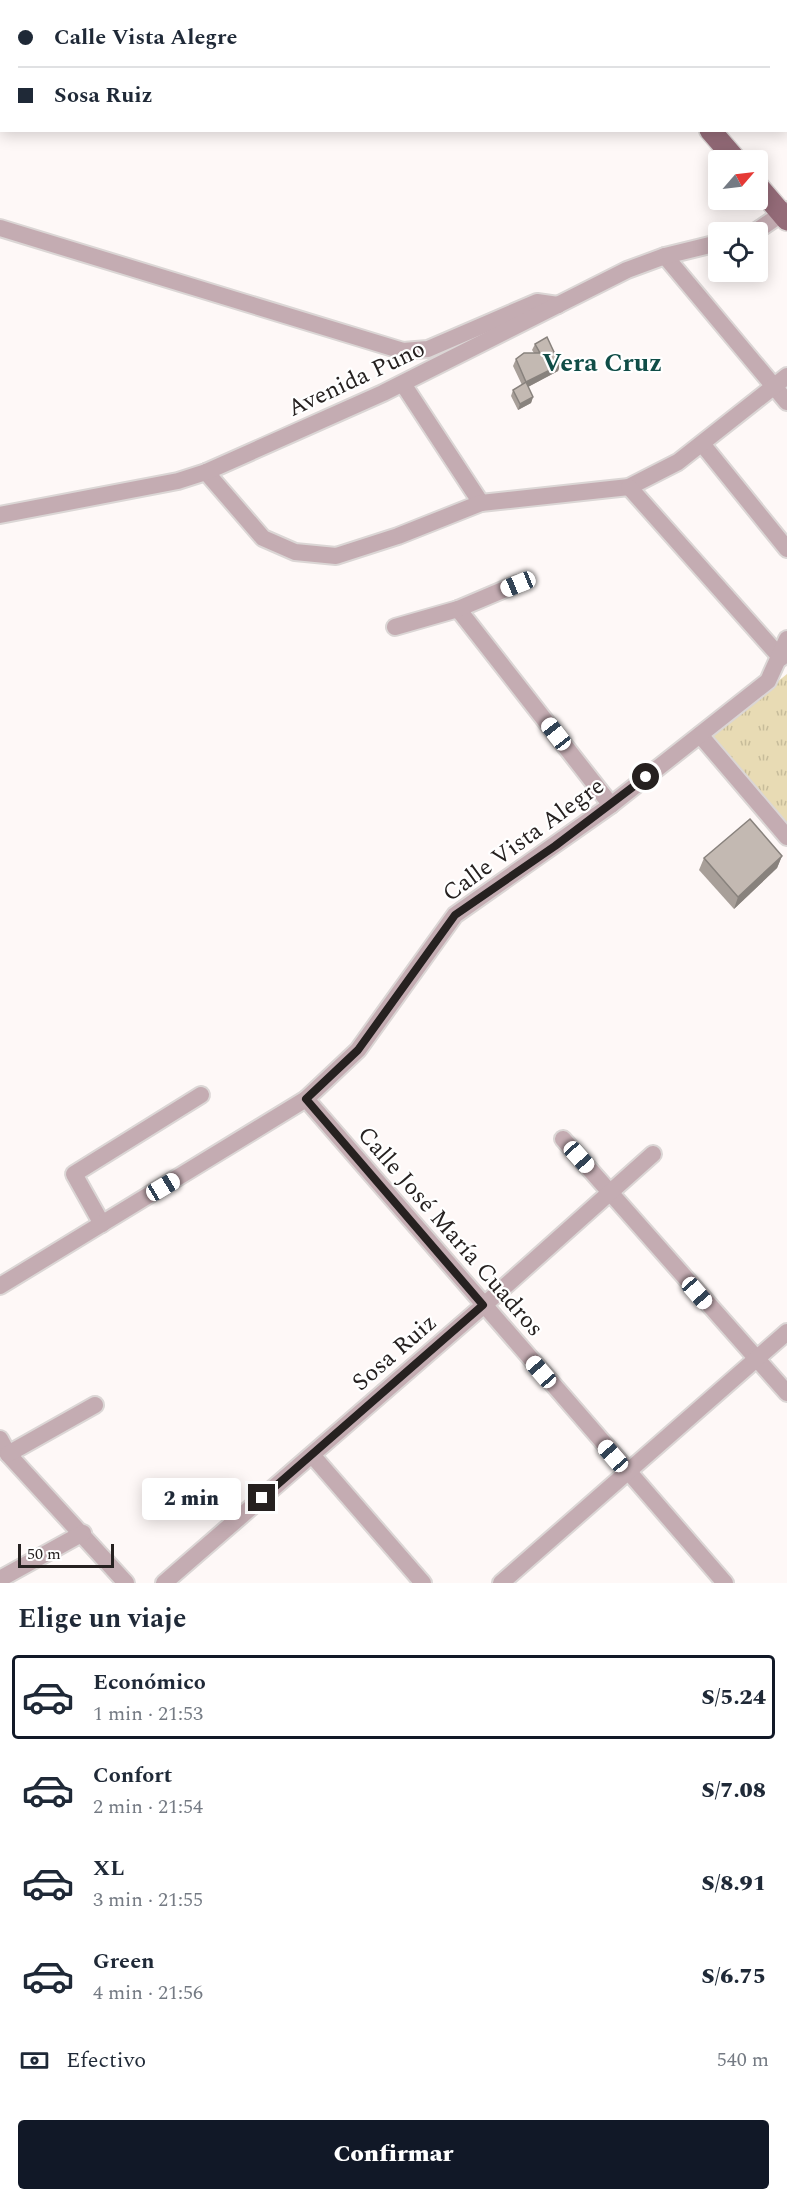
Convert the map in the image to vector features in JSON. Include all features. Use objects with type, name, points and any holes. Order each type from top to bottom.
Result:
[{"type":"main road","points":[[712,132],[727,150]]},
{"type":"main road","points":[[768,197],[785,215]]},
{"type":"street","points":[[768,225],[785,215]]},
{"type":"street","points":[[0,228],[403,351],[428,350],[537,302],[558,305]]},
{"type":"street","name":"Avenida Puno","points":[[0,515],[177,481],[206,472],[403,384],[627,270],[665,256],[708,245]]},
{"type":"street","points":[[665,256],[781,381],[787,402]]},
{"type":"street","points":[[206,472],[264,538],[295,552],[336,556],[354,552],[481,503],[630,487],[655,476],[703,445],[781,381]]},
{"type":"street","points":[[403,384],[481,503]]},
{"type":"street","points":[[703,445],[787,549]]},
{"type":"street","points":[[630,487],[781,658]]},
{"type":"street","points":[[395,627],[458,609],[518,584]]},
{"type":"street","points":[[458,609],[611,805]]},
{"type":"street","name":"Calle Vista Alegre","points":[[0,1286],[306,1099],[358,1050],[455,915],[611,805],[768,681],[781,658],[787,639]]},
{"type":"street","points":[[700,735],[787,837]]},
{"type":"street","points":[[102,1224],[74,1174],[201,1095]]},
{"type":"street","name":"Calle José María Cuadros","points":[[306,1099],[627,1473],[725,1583]]},
{"type":"street","points":[[563,1139],[787,1394]]},
{"type":"street","name":"Sosa Ruiz","points":[[164,1583],[653,1154]]},
{"type":"street","points":[[501,1583],[787,1332]]},
{"type":"street","points":[[95,1405],[4,1447],[126,1583]]},
{"type":"street","points":[[312,1455],[423,1583]]},
{"type":"street","points":[[0,1579],[83,1533]]},
{"type":"green space","points":[[787,674],[787,829],[708,737]]},
{"type":"building","points":[[547,337],[560,365],[526,382],[516,359],[524,353],[540,353],[535,344]]},
{"type":"building","points":[[526,382],[533,397],[520,404],[513,390]]},
{"type":"building","points":[[750,819],[782,856],[738,897],[704,858]]},
{"type":"district","name":"Vera Cruz","points":[[602,362]]},
{"type":"route","points":[[262,1498],[483,1305],[306,1099],[358,1050],[455,915],[555,846],[646,777]]}]
